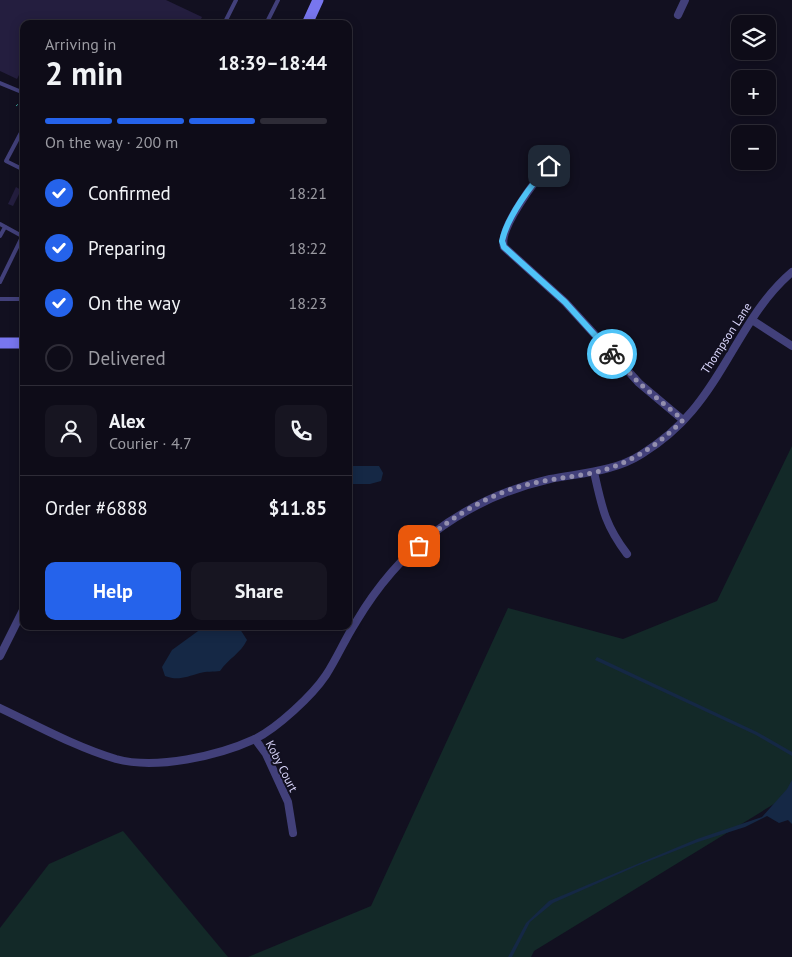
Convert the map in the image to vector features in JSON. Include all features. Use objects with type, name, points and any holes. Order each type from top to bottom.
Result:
[{"type":"main road","points":[[309,20],[318,0]]},
{"type":"main road","points":[[0,343],[20,343]]},
{"type":"street","points":[[678,15],[685,0]]},
{"type":"street","points":[[549,166],[536,178],[503,237],[504,247],[565,302],[639,383],[683,420]]},
{"type":"street","name":"Thompson Lane","points":[[352,627],[396,567],[430,535],[472,507],[507,490],[611,468],[640,456],[666,437],[693,410],[766,299],[792,272]]},
{"type":"street","points":[[752,320],[792,346]]},
{"type":"street","points":[[594,472],[604,518],[611,533],[627,554]]},
{"type":"street","points":[[0,656],[20,616]]},
{"type":"street","name":"Thompson Lane","points":[[0,708],[70,741],[119,760],[164,763],[212,754],[255,739],[284,720],[325,677],[351,630]]},
{"type":"street","name":"Koby Court","points":[[255,739],[266,754],[288,802],[293,833]]},
{"type":"lane","points":[[226,20],[236,0]]},
{"type":"lane","points":[[268,20],[278,0]]},
{"type":"lane","points":[[0,83],[20,91]]},
{"type":"lane","points":[[20,135],[6,161],[20,168]]},
{"type":"lane","points":[[0,224],[20,233]]},
{"type":"lane","points":[[0,236],[5,227]]},
{"type":"lane","points":[[0,282],[20,240]]},
{"type":"lane","points":[[0,299],[20,300]]},
{"type":"path","points":[[16,106],[20,102]]},
{"type":"green space","points":[[792,446],[792,793],[534,951],[531,957],[248,957],[371,906],[508,608],[623,639],[717,601]]},
{"type":"green space","points":[[123,831],[228,957],[0,957],[0,928],[49,864]]},
{"type":"water","points":[[352,466],[379,466],[383,473],[381,481],[370,484],[352,484]]},
{"type":"water","points":[[200,630],[241,630],[247,640],[220,671],[202,672],[186,677],[165,676],[162,667],[172,650]]},
{"type":"water","points":[[597,657],[757,732],[792,752],[792,756],[756,735],[595,660]]},
{"type":"water","points":[[792,780],[792,824],[788,820],[779,823],[767,816],[745,827],[698,842],[639,865],[553,903],[530,922],[512,957],[508,957],[526,923],[549,901],[697,839],[762,817],[787,789]]},
{"type":"building","points":[[0,0],[166,0],[202,17],[201,20],[20,20],[20,73],[17,79],[0,71]]},
{"type":"building","points":[[16,187],[20,189],[13,206],[8,204]]},
{"type":"way so far","points":[[419,546],[430,535],[472,507],[507,490],[611,468],[640,456],[666,437],[683,420],[664,406],[639,383],[612,354]]},
{"type":"route","points":[[549,166],[536,178],[518,207],[503,237],[504,247],[565,302],[612,354]]}]
